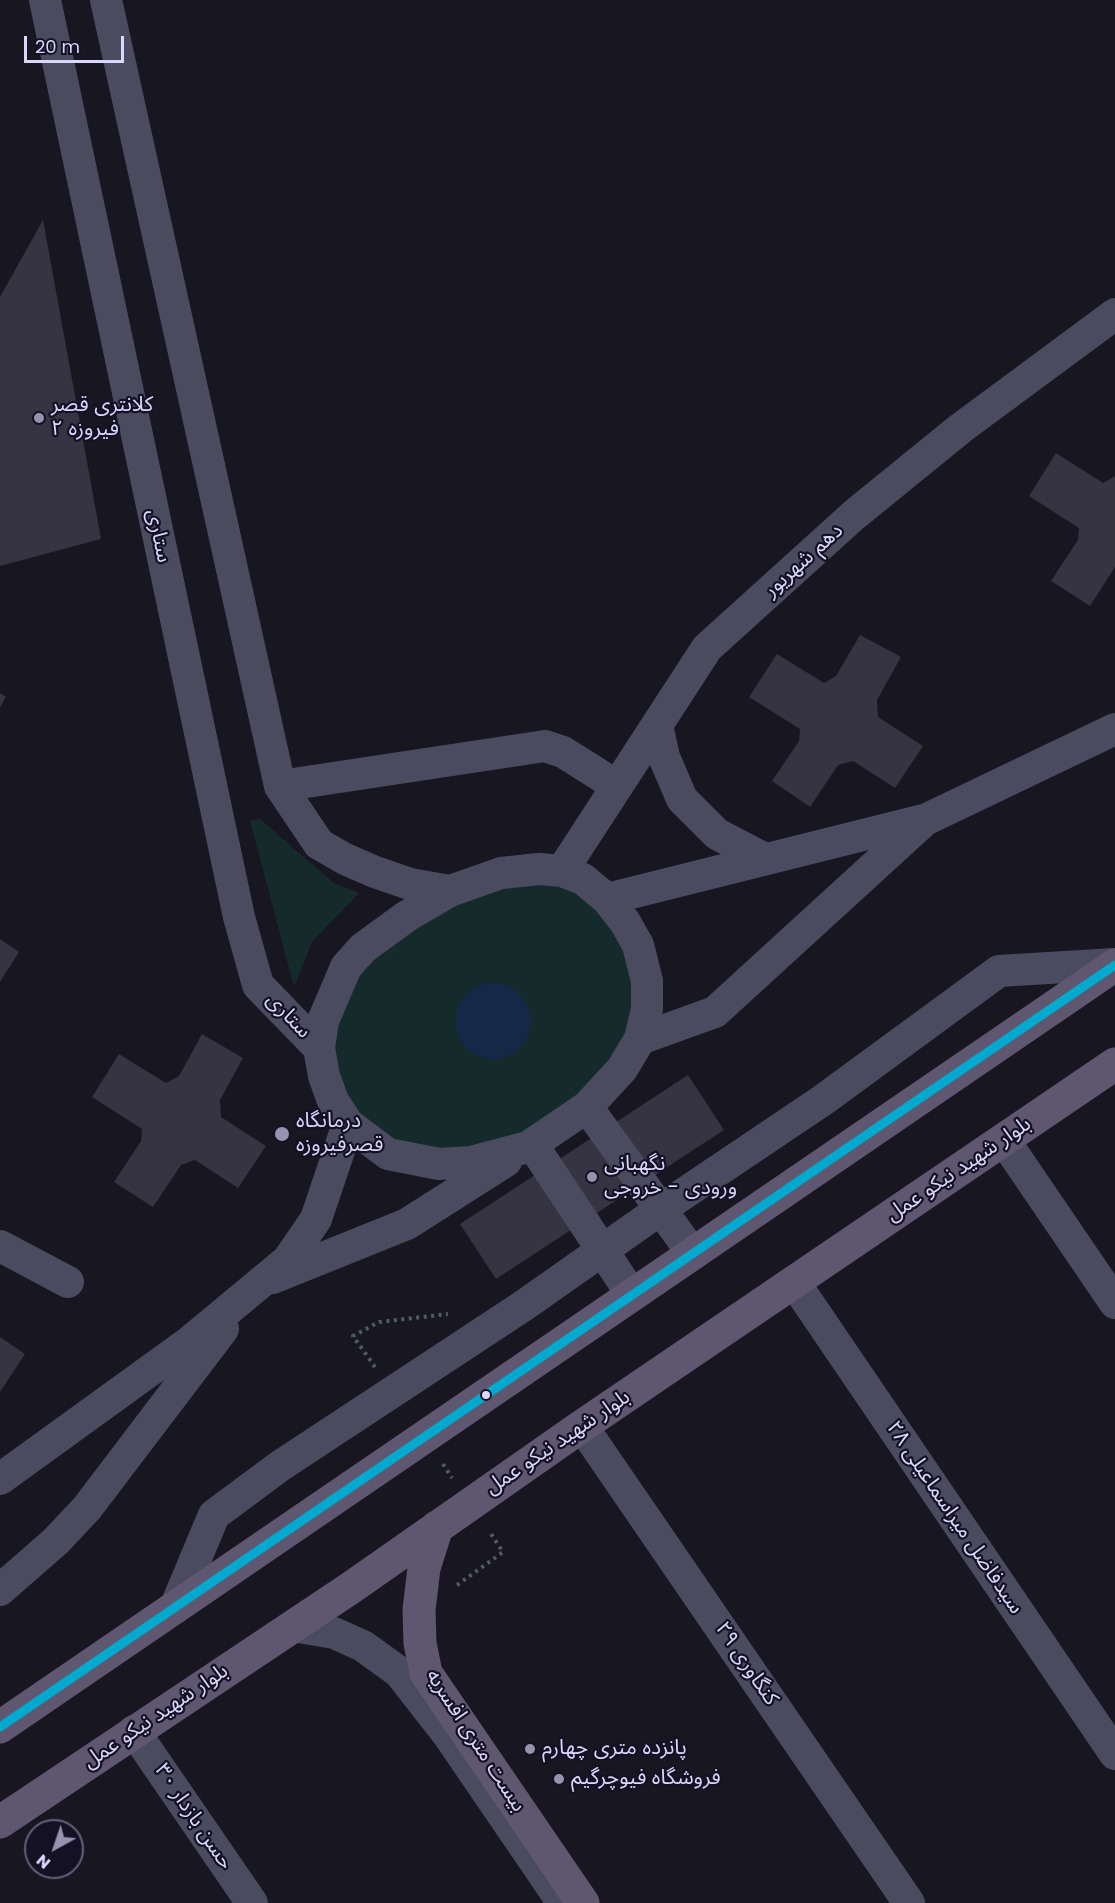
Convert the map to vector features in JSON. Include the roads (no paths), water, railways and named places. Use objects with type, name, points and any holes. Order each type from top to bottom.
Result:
[{"type":"main road","points":[[0,1727],[1115,965]]},
{"type":"main road","name":"بلوار شهید نیکو عمل","points":[[0,1822],[293,1626],[582,1426],[1115,1064]]},
{"type":"main road","name":"بیست متری افسریه","points":[[437,1527],[424,1568],[419,1610],[420,1643],[426,1673],[583,1903]]},
{"type":"street","name":"ستاری","points":[[45,0],[239,917],[258,985],[319,1048]]},
{"type":"street","points":[[106,0],[280,786],[319,844],[375,872],[410,884],[450,891]]},
{"type":"street","name":"دهم شهریور","points":[[562,871],[707,648],[854,516],[961,428],[1109,327]]},
{"type":"street","points":[[657,725],[664,757],[682,799],[717,834],[765,859]]},
{"type":"street","points":[[607,899],[927,819],[1115,729]]},
{"type":"street","points":[[280,786],[545,746],[563,752],[617,786]]},
{"type":"street","points":[[640,1039],[715,1012],[927,819]]},
{"type":"street","points":[[0,1590],[56,1541],[87,1508],[258,1287],[407,1224],[530,1146],[587,1107],[621,1069],[640,1039],[647,1009],[643,964],[629,930],[607,899],[584,879],[562,871],[539,869],[501,873],[450,891],[407,915],[363,948],[346,967],[323,1021],[319,1048],[324,1076],[333,1101],[348,1124],[388,1154],[440,1164],[471,1162],[530,1146]]},
{"type":"street","points":[[175,1608],[214,1515],[280,1466],[603,1252],[661,1209],[823,1100],[999,971],[1115,965]]},
{"type":"street","points":[[587,1107],[693,1254]]},
{"type":"street","points":[[0,1479],[188,1343],[288,1260],[316,1220],[348,1124]]},
{"type":"street","points":[[1004,1140],[1115,1303]]},
{"type":"street","points":[[530,1146],[632,1295]]},
{"type":"street","points":[[0,1246],[68,1282]]},
{"type":"street","name":"سیدفاضل میراسماعیلی ۲۸","points":[[794,1282],[1115,1754]]},
{"type":"street","name":"کنگاوری ۲۹","points":[[582,1426],[909,1903]]},
{"type":"street","points":[[293,1626],[334,1633],[363,1646],[399,1672],[449,1736],[563,1903]]},
{"type":"street","name":"حسن بازدار ۳۰","points":[[134,1731],[252,1903]]},
{"type":"water","points":[[493,983],[508,986],[520,994],[528,1006],[531,1021],[528,1036],[520,1048],[508,1056],[493,1059],[478,1056],[466,1048],[458,1036],[455,1021],[458,1006],[466,994],[478,986]]},
{"type":"place","name":"کلانتری قصر فیروزه ۲","points":[[39,418]]},
{"type":"place","name":"درمانگاه قصرفیروزه","points":[[282,1134]]},
{"type":"place","name":"نگهبانی ورودی - خروجی","points":[[592,1177]]},
{"type":"place","name":"پانزده متری چهارم","points":[[530,1749]]},
{"type":"place","name":"فروشگاه فیوچرگیم","points":[[559,1779]]}]
